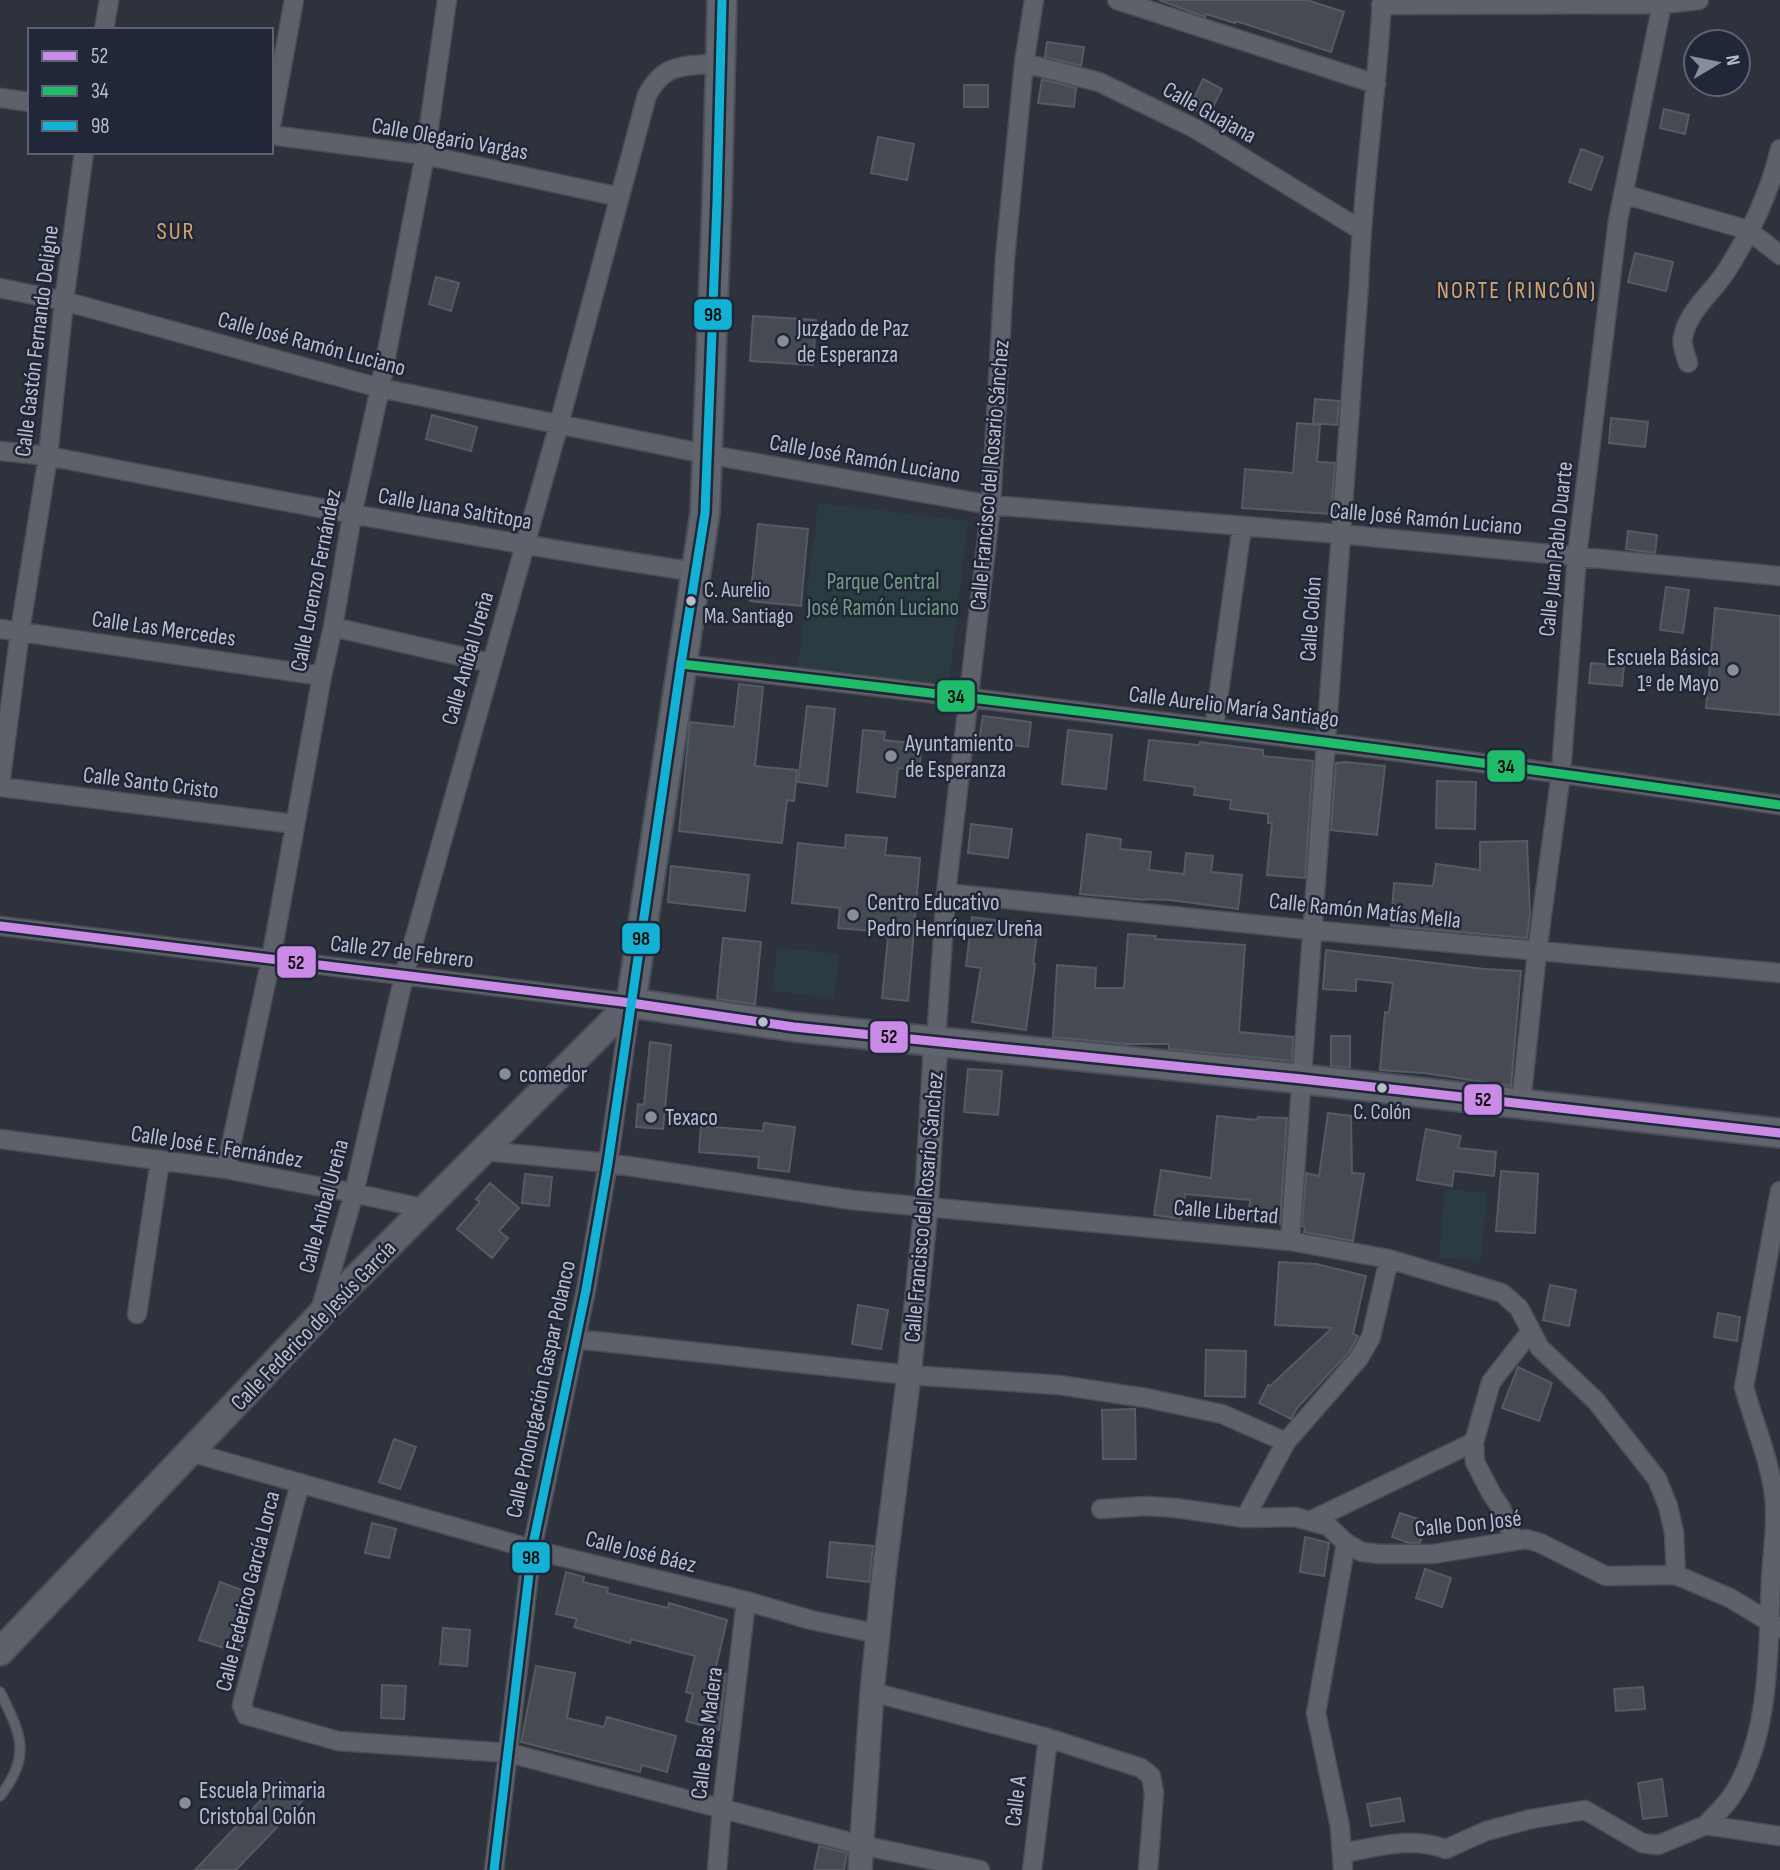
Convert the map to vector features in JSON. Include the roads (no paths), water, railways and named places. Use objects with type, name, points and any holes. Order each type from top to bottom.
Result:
[{"type":"main road","points":[[722,0],[705,513],[631,1003],[794,1027],[1302,1079],[1780,1133]]},
{"type":"main road","name":"Calle Federico de Jesús García","points":[[0,1652],[318,1318],[631,1003]]},
{"type":"street","points":[[104,28],[110,0]]},
{"type":"street","points":[[273,114],[294,0]]},
{"type":"street","name":"Calle Lorenzo Fernández","points":[[226,1169],[271,959],[321,676],[333,627],[352,515],[380,388],[425,155],[447,0]]},
{"type":"street","name":"Calle Francisco del Rosario Sánchez","points":[[860,1870],[872,1692],[926,1208],[946,893],[991,505],[1005,258],[1024,63],[1034,0]]},
{"type":"street","points":[[1117,0],[1376,84]]},
{"type":"street","points":[[1382,2],[1662,4],[1699,0]]},
{"type":"street","name":"Calle Colón","points":[[1290,1241],[1361,230],[1382,2]]},
{"type":"street","name":"Calle Juan Pablo Duarte","points":[[1521,1104],[1536,951],[1561,773],[1577,556],[1623,194],[1662,4]]},
{"type":"street","name":"Calle Aníbal Ureña","points":[[318,1318],[354,1193],[404,976],[559,424],[647,95],[656,79],[669,69],[720,63]]},
{"type":"street","name":"Calle Guajana","points":[[1024,63],[1099,82],[1196,130],[1361,230]]},
{"type":"street","points":[[0,98],[28,102]]},
{"type":"street","name":"Calle Olegario Vargas","points":[[273,135],[425,155],[620,197]]},
{"type":"street","points":[[1688,363],[1682,338],[1693,313],[1724,274],[1748,230],[1773,178],[1780,149]]},
{"type":"street","name":"Calle Gastón Fernando Deligne","points":[[0,786],[20,631],[48,456],[64,301],[84,154]]},
{"type":"street","points":[[1623,194],[1748,230],[1780,255]]},
{"type":"street","name":"Calle José Ramón Luciano","points":[[0,288],[64,301],[380,388],[706,454],[991,505],[1340,534],[1780,576]]},
{"type":"street","name":"Calle Juana Saltitopa","points":[[0,450],[48,456],[524,546],[696,572]]},
{"type":"street","points":[[1214,729],[1242,526]]},
{"type":"street","points":[[333,627],[490,663]]},
{"type":"street","name":"Calle Las Mercedes","points":[[0,629],[321,676]]},
{"type":"street","name":"Calle Aurelio María Santiago","points":[[681,664],[968,697],[1561,773],[1780,805]]},
{"type":"street","name":"Calle Santo Cristo","points":[[0,786],[295,824]]},
{"type":"street","name":"Calle Ramón Matías Mella","points":[[946,893],[1780,973]]},
{"type":"street","name":"Calle 27 de Febrero","points":[[0,926],[631,1003]]},
{"type":"street","name":"Calle Prolongación Gaspar Polanco","points":[[494,1870],[532,1549],[576,1339],[608,1163],[631,1003]]},
{"type":"street","name":"Calle José E. Fernández","points":[[0,1139],[226,1169],[426,1209]]},
{"type":"street","name":"Calle Libertad","points":[[484,1151],[608,1163],[852,1200],[1290,1241],[1389,1258],[1502,1293],[1519,1308],[1540,1348],[1596,1401],[1657,1479],[1674,1532],[1676,1575]]},
{"type":"street","points":[[137,1314],[160,1160]]},
{"type":"street","points":[[1346,1543],[1316,1713],[1326,1752],[1342,1861],[1414,1841],[1446,1849],[1486,1831],[1531,1819],[1585,1810],[1642,1843],[1658,1844],[1706,1825],[1731,1798],[1755,1742],[1774,1625],[1774,1499],[1766,1455],[1744,1387],[1780,1191]]},
{"type":"street","points":[[1245,1518],[1286,1442],[1359,1358],[1371,1337],[1389,1258]]},
{"type":"street","points":[[1514,1540],[1501,1507],[1475,1462],[1474,1442],[1491,1382],[1531,1331]]},
{"type":"street","points":[[576,1339],[909,1375],[1059,1385],[1146,1398],[1222,1414],[1286,1442]]},
{"type":"street","points":[[1312,1520],[1474,1442]]},
{"type":"street","name":"Calle José Báez","points":[[190,1452],[532,1549],[746,1601],[811,1620],[879,1634]]},
{"type":"street","name":"Calle Federico García Lorca","points":[[300,1483],[242,1705],[246,1715],[338,1741],[509,1753]]},
{"type":"street","name":"Calle Don José","points":[[1101,1509],[1146,1506],[1245,1518],[1295,1517],[1328,1526],[1346,1543],[1362,1552],[1433,1554],[1525,1539],[1540,1543],[1606,1576],[1676,1575]]},
{"type":"street","points":[[1676,1575],[1730,1598],[1774,1625]]},
{"type":"street","name":"Calle Blas Madera","points":[[718,1870],[722,1807],[746,1601]]},
{"type":"street","points":[[872,1692],[1048,1738],[1141,1768],[1150,1776],[1154,1793],[1148,1870]]},
{"type":"street","name":"Calle A","points":[[1032,1870],[1048,1738]]},
{"type":"street","points":[[509,1753],[861,1845],[980,1870]]},
{"type":"street","points":[[1706,1825],[1780,1836]]},
{"type":"lane","points":[[0,1692],[18,1727],[21,1760],[0,1796]]},
{"type":"place","name":"Juzgado de Paz de Esperanza","points":[[783,341]]},
{"type":"place","name":"C. Aurelio Ma. Santiago","points":[[691,601]]},
{"type":"place","name":"Escuela Básica 1º de Mayo","points":[[1733,670]]},
{"type":"place","name":"Ayuntamiento de Esperanza","points":[[891,756]]},
{"type":"place","name":"Centro Educativo Pedro Henríquez Ureña","points":[[853,915]]},
{"type":"place","name":"comedor","points":[[505,1074]]},
{"type":"place","name":"C. Colón","points":[[1382,1088]]},
{"type":"place","name":"Texaco","points":[[651,1117]]},
{"type":"place","name":"Escuela Primaria Cristobal Colón","points":[[185,1803]]},
{"type":"district","name":"SUR","points":[[176,231]]},
{"type":"district","name":"NORTE (RINCÓN)","points":[[1517,290]]},
{"type":"park label","name":"Parque Central José Ramón Luciano","points":[[883,594]]}]
